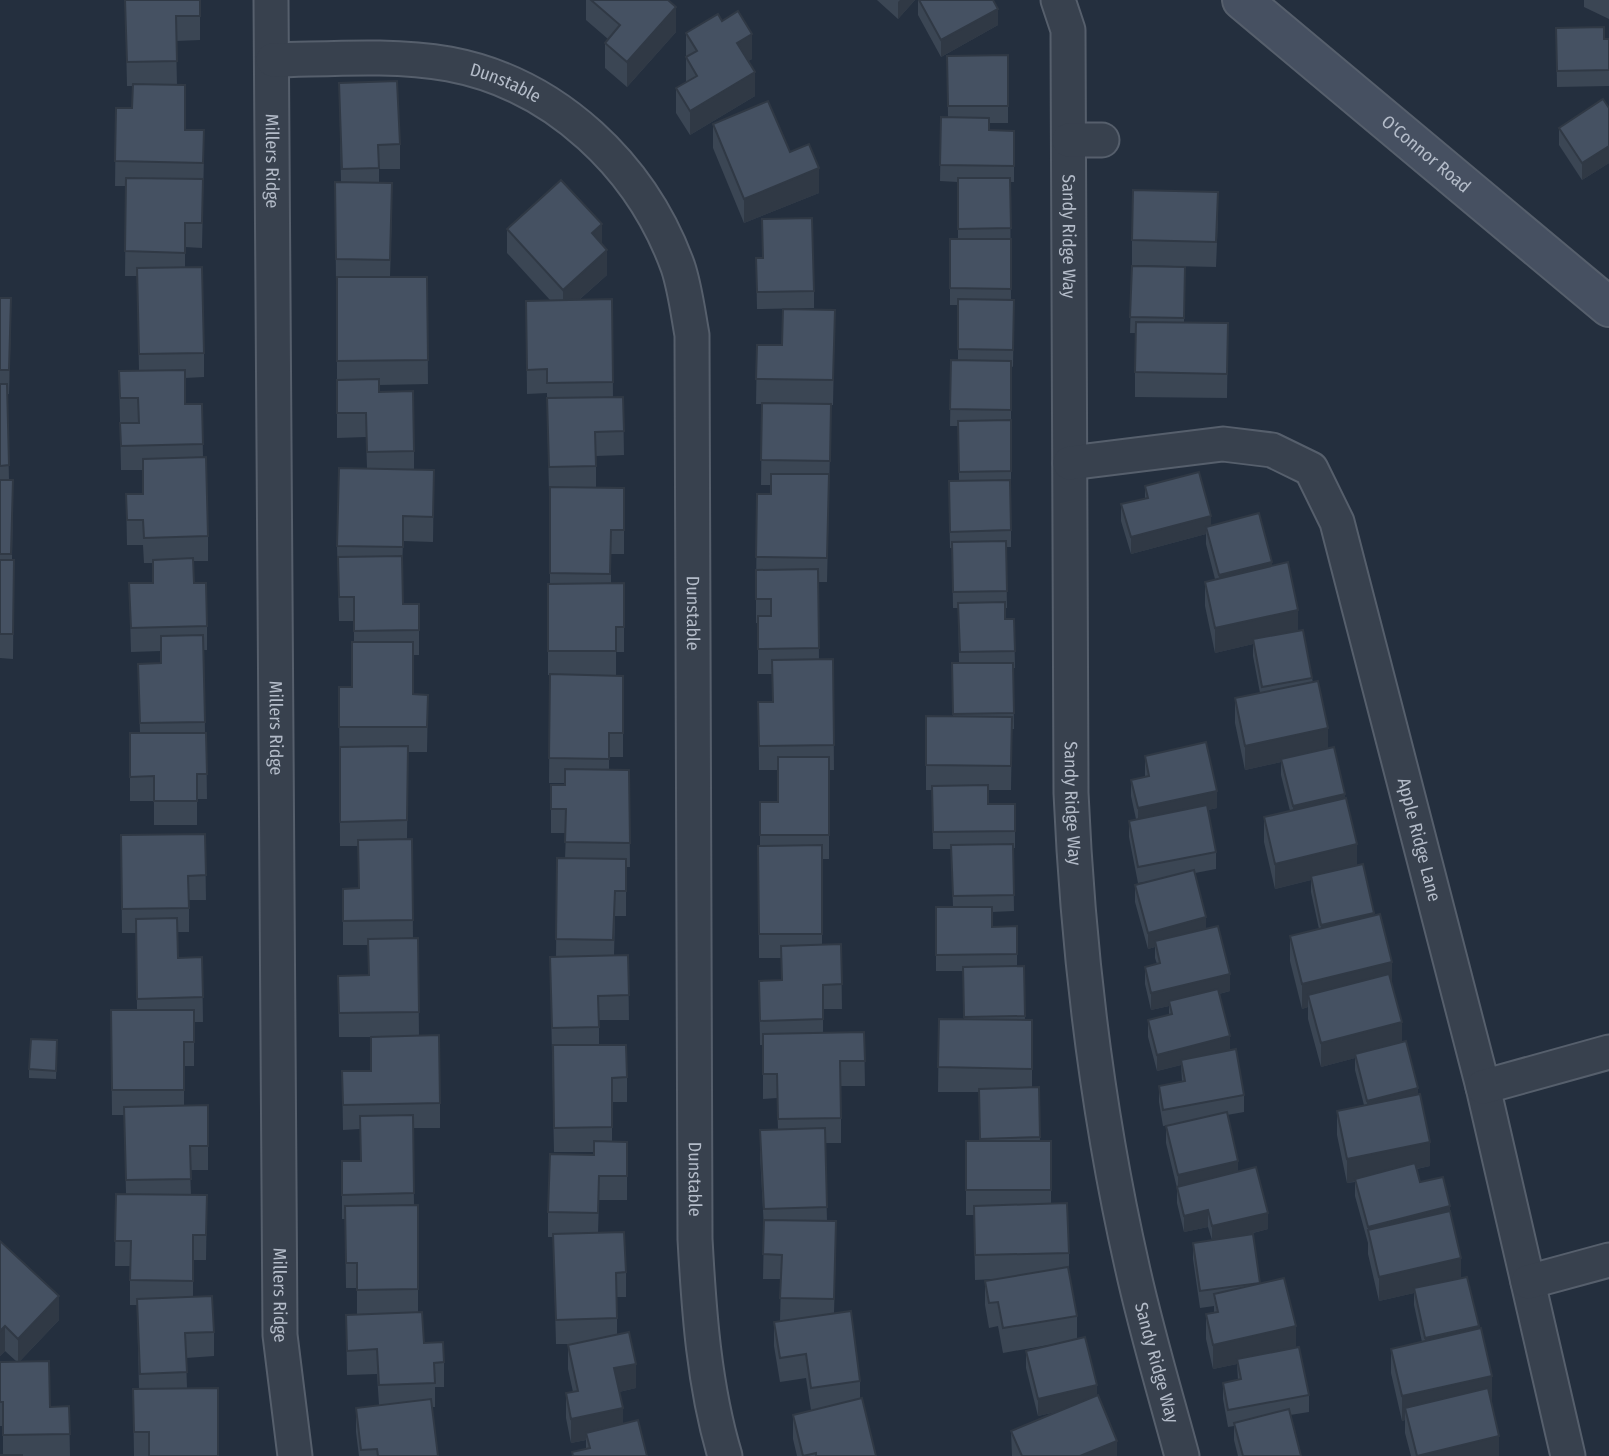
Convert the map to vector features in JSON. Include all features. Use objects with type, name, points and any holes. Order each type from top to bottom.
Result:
[{"type":"main road","name":"O'Connor Road","points":[[1242,0],[1609,307]]},
{"type":"street","name":"Millers Ridge","points":[[271,0],[280,1335],[295,1456]]},
{"type":"street","name":"Sandy Ridge Way","points":[[1058,0],[1068,30],[1071,793],[1074,876],[1102,1110],[1132,1266],[1182,1456]]},
{"type":"street","name":"Dunstable","points":[[273,60],[388,59],[451,65],[481,72],[539,97],[566,115],[614,156],[653,209],[679,270],[692,335],[695,1239],[701,1329],[718,1432],[725,1456]]},
{"type":"street","points":[[1069,140],[1102,140]]},
{"type":"street","name":"Apple Ridge Lane","points":[[1070,463],[1223,444],[1272,450],[1311,469],[1337,522],[1483,1087],[1568,1456]]},
{"type":"street","points":[[1483,1087],[1609,1052]]},
{"type":"street","points":[[1528,1282],[1609,1260]]},
{"type":"building","points":[[125,0],[200,0],[200,16],[176,16],[177,61],[127,62]]},
{"type":"building","points":[[591,0],[668,0],[676,7],[627,62],[605,43],[620,25]]},
{"type":"building","points":[[919,0],[993,0],[998,9],[941,40]]},
{"type":"building","points":[[738,11],[752,34],[737,43],[755,72],[690,111],[676,88],[697,76],[686,57],[697,51],[686,33],[718,14],[722,21]]},
{"type":"building","points":[[1604,27],[1604,39],[1609,39],[1609,70],[1557,71],[1556,28]]},
{"type":"building","points":[[1008,55],[1008,106],[948,106],[947,56]]},
{"type":"building","points":[[397,81],[400,144],[378,145],[379,168],[342,169],[339,83]]},
{"type":"building","points":[[133,84],[185,85],[185,130],[204,130],[203,163],[115,161],[116,108],[132,108]]},
{"type":"building","points":[[1603,99],[1609,108],[1609,146],[1582,163],[1559,128]]},
{"type":"building","points":[[768,101],[790,152],[809,144],[819,168],[744,199],[713,124]]},
{"type":"building","points":[[941,117],[989,118],[989,130],[1014,131],[1014,166],[940,165]]},
{"type":"building","points":[[126,178],[203,179],[202,223],[185,223],[185,253],[125,251]]},
{"type":"building","points":[[958,178],[1010,178],[1011,228],[958,229]]},
{"type":"building","points":[[561,180],[602,224],[592,233],[607,250],[563,290],[507,229]]},
{"type":"building","points":[[335,182],[392,183],[390,260],[336,259]]},
{"type":"building","points":[[1133,190],[1218,192],[1216,242],[1132,240]]},
{"type":"building","points":[[812,218],[814,291],[757,292],[756,258],[763,258],[762,219]]},
{"type":"building","points":[[950,239],[1011,239],[1011,289],[950,288]]},
{"type":"building","points":[[1132,266],[1185,267],[1184,318],[1130,317]]},
{"type":"building","points":[[202,267],[204,353],[139,354],[137,268]]},
{"type":"building","points":[[337,277],[427,277],[428,360],[337,361]]},
{"type":"building","points":[[0,298],[11,298],[9,370],[0,370]]},
{"type":"building","points":[[612,299],[613,382],[547,383],[547,369],[527,370],[526,301]]},
{"type":"building","points":[[958,299],[1014,300],[1013,350],[958,349]]},
{"type":"building","points":[[783,309],[835,310],[833,380],[756,379],[757,345],[782,345]]},
{"type":"building","points":[[1136,322],[1228,323],[1227,374],[1135,372]]},
{"type":"building","points":[[951,360],[1011,361],[1011,410],[950,409]]},
{"type":"building","points":[[185,370],[185,404],[202,404],[203,444],[121,446],[120,423],[139,423],[138,398],[120,398],[119,371]]},
{"type":"building","points":[[379,379],[379,392],[413,391],[414,451],[367,452],[366,413],[337,413],[337,380]]},
{"type":"building","points":[[0,384],[7,384],[9,465],[0,466]]},
{"type":"building","points":[[623,397],[624,431],[595,432],[596,466],[549,467],[547,398]]},
{"type":"building","points":[[762,403],[831,404],[830,461],[761,460]]},
{"type":"building","points":[[1011,420],[1011,471],[959,472],[958,421]]},
{"type":"building","points":[[206,457],[208,536],[144,538],[143,520],[127,520],[126,494],[143,494],[143,459]]},
{"type":"building","points":[[339,468],[434,470],[433,517],[403,516],[403,547],[337,546]]},
{"type":"building","points":[[1199,472],[1211,516],[1131,537],[1121,504],[1148,498],[1145,486]]},
{"type":"building","points":[[771,474],[829,474],[827,558],[756,557],[757,494],[771,494]]},
{"type":"building","points":[[0,480],[13,480],[11,554],[0,554]]},
{"type":"building","points":[[1010,480],[1011,530],[950,532],[949,481]]},
{"type":"building","points":[[550,487],[624,488],[624,530],[611,530],[610,574],[550,573]]},
{"type":"building","points":[[1259,513],[1272,562],[1219,575],[1206,527]]},
{"type":"building","points":[[1006,541],[1007,591],[953,592],[952,542]]},
{"type":"building","points":[[402,556],[403,604],[419,604],[419,630],[354,631],[354,597],[339,597],[338,557]]},
{"type":"building","points":[[193,558],[194,583],[206,583],[207,626],[131,628],[129,583],[153,583],[153,560]]},
{"type":"building","points":[[0,560],[14,560],[13,634],[0,634]]},
{"type":"building","points":[[1288,562],[1298,610],[1215,628],[1205,582]]},
{"type":"building","points":[[818,569],[819,648],[758,649],[758,616],[771,616],[771,599],[756,599],[756,570]]},
{"type":"building","points":[[624,583],[624,627],[616,627],[616,651],[548,651],[548,584]]},
{"type":"building","points":[[1005,602],[1005,619],[1014,619],[1015,651],[960,652],[958,603]]},
{"type":"building","points":[[1303,630],[1312,678],[1262,687],[1253,639]]},
{"type":"building","points":[[203,635],[205,722],[140,723],[138,664],[161,663],[161,636]]},
{"type":"building","points":[[352,642],[413,642],[413,694],[428,695],[427,727],[339,727],[339,687],[352,687]]},
{"type":"building","points":[[833,659],[834,745],[759,746],[758,702],[773,702],[772,660]]},
{"type":"building","points":[[952,663],[1013,663],[1014,713],[953,714]]},
{"type":"building","points":[[550,674],[623,676],[623,733],[609,733],[609,759],[549,758]]},
{"type":"building","points":[[1318,681],[1328,728],[1245,746],[1235,698]]},
{"type":"building","points":[[926,716],[1012,717],[1011,766],[926,765]]},
{"type":"building","points":[[130,733],[206,733],[207,774],[197,774],[197,801],[154,801],[154,776],[130,777]]},
{"type":"building","points":[[1206,742],[1217,791],[1138,808],[1131,780],[1149,776],[1145,756]]},
{"type":"building","points":[[408,746],[407,820],[340,822],[340,747]]},
{"type":"building","points":[[1334,747],[1345,794],[1293,806],[1281,759]]},
{"type":"building","points":[[778,757],[829,757],[829,835],[760,835],[760,802],[778,802]]},
{"type":"building","points":[[565,769],[629,770],[630,843],[565,842],[566,809],[551,809],[551,785],[565,785]]},
{"type":"building","points":[[988,785],[988,804],[1015,804],[1015,831],[933,832],[932,786]]},
{"type":"building","points":[[1346,798],[1357,844],[1275,864],[1264,817]]},
{"type":"building","points":[[1207,805],[1216,852],[1138,867],[1129,821]]},
{"type":"building","points":[[205,834],[206,875],[188,876],[189,908],[122,909],[121,835]]},
{"type":"building","points":[[412,839],[413,920],[343,921],[343,889],[359,888],[358,840]]},
{"type":"building","points":[[1013,844],[1014,895],[953,896],[951,845]]},
{"type":"building","points":[[822,845],[822,934],[759,934],[758,846]]},
{"type":"building","points":[[557,858],[626,859],[626,891],[615,891],[613,940],[556,939]]},
{"type":"building","points":[[1363,864],[1374,913],[1321,925],[1311,876]]},
{"type":"building","points":[[1194,870],[1206,917],[1148,933],[1135,885]]},
{"type":"building","points":[[936,907],[992,907],[992,927],[1017,926],[1017,954],[936,955]]},
{"type":"building","points":[[1380,914],[1392,962],[1302,984],[1290,936]]},
{"type":"building","points":[[177,918],[178,958],[202,957],[203,997],[137,999],[136,919]]},
{"type":"building","points":[[1218,926],[1230,974],[1151,993],[1145,967],[1160,963],[1155,941]]},
{"type":"building","points":[[418,938],[419,1012],[339,1013],[338,976],[369,975],[368,939]]},
{"type":"building","points":[[841,944],[842,984],[823,985],[823,1019],[760,1021],[759,981],[782,980],[781,946]]},
{"type":"building","points":[[628,955],[629,995],[598,996],[599,1027],[552,1028],[550,957]]},
{"type":"building","points":[[1024,966],[1025,1016],[964,1017],[963,967]]},
{"type":"building","points":[[1389,974],[1402,1022],[1321,1043],[1308,995]]},
{"type":"building","points":[[1218,989],[1230,1036],[1157,1055],[1148,1020],[1172,1014],[1169,1001]]},
{"type":"building","points":[[111,1010],[194,1010],[194,1042],[184,1042],[184,1090],[112,1090]]},
{"type":"building","points":[[939,1019],[1032,1020],[1032,1069],[938,1067]]},
{"type":"building","points":[[864,1032],[865,1061],[840,1061],[841,1118],[778,1119],[777,1074],[763,1074],[763,1034]]},
{"type":"building","points":[[439,1035],[440,1103],[343,1105],[342,1071],[371,1071],[371,1037]]},
{"type":"building","points":[[31,1039],[57,1040],[56,1071],[29,1069]]},
{"type":"building","points":[[1406,1041],[1418,1088],[1367,1101],[1355,1054]]},
{"type":"building","points":[[553,1045],[626,1045],[627,1077],[612,1078],[612,1127],[554,1128]]},
{"type":"building","points":[[1236,1049],[1244,1095],[1163,1110],[1159,1086],[1185,1081],[1181,1060]]},
{"type":"building","points":[[1039,1087],[1040,1137],[980,1139],[979,1089]]},
{"type":"building","points":[[1420,1094],[1430,1142],[1347,1159],[1337,1111]]},
{"type":"building","points":[[208,1105],[208,1146],[190,1146],[191,1179],[126,1180],[124,1107]]},
{"type":"building","points":[[1227,1112],[1238,1161],[1178,1175],[1166,1126]]},
{"type":"building","points":[[413,1115],[414,1193],[342,1195],[342,1161],[361,1161],[360,1116]]},
{"type":"building","points":[[825,1128],[827,1207],[764,1209],[760,1130]]},
{"type":"building","points":[[594,1141],[627,1142],[627,1176],[599,1176],[598,1213],[548,1212],[550,1154],[594,1155]]},
{"type":"building","points":[[966,1141],[1051,1141],[1051,1190],[966,1190]]},
{"type":"building","points":[[1415,1163],[1420,1182],[1443,1177],[1450,1206],[1368,1227],[1355,1179]]},
{"type":"building","points":[[1256,1167],[1268,1213],[1212,1226],[1208,1210],[1184,1216],[1177,1187]]},
{"type":"building","points":[[116,1194],[207,1195],[206,1235],[193,1235],[193,1281],[130,1280],[131,1241],[115,1241]]},
{"type":"building","points":[[1067,1203],[1069,1253],[975,1255],[974,1206]]},
{"type":"building","points":[[418,1205],[418,1289],[357,1290],[357,1263],[346,1263],[345,1206]]},
{"type":"building","points":[[1450,1211],[1461,1258],[1379,1277],[1368,1230]]},
{"type":"building","points":[[764,1220],[836,1221],[834,1299],[780,1298],[782,1255],[763,1254]]},
{"type":"building","points":[[624,1232],[626,1272],[616,1273],[617,1318],[556,1320],[553,1234]]},
{"type":"building","points":[[1253,1234],[1260,1283],[1200,1291],[1193,1243]]},
{"type":"building","points":[[0,1241],[59,1296],[18,1339],[5,1326],[0,1331]]},
{"type":"building","points":[[1068,1267],[1077,1316],[1003,1328],[998,1302],[989,1303],[985,1281]]},
{"type":"building","points":[[1467,1277],[1479,1326],[1425,1338],[1414,1288]]},
{"type":"building","points":[[1284,1278],[1296,1326],[1213,1345],[1206,1314],[1218,1312],[1214,1294]]},
{"type":"building","points":[[212,1296],[214,1332],[185,1333],[187,1372],[140,1374],[137,1299]]},
{"type":"building","points":[[851,1311],[860,1381],[811,1388],[806,1354],[780,1358],[774,1322]]},
{"type":"building","points":[[422,1312],[424,1343],[443,1342],[444,1362],[434,1363],[435,1383],[379,1385],[377,1349],[347,1351],[346,1315]]},
{"type":"building","points":[[1481,1328],[1492,1376],[1402,1396],[1391,1349]]},
{"type":"building","points":[[629,1332],[636,1364],[614,1368],[623,1408],[571,1419],[566,1393],[578,1391],[568,1345]]},
{"type":"building","points":[[1085,1337],[1097,1385],[1038,1399],[1026,1351]]},
{"type":"building","points":[[1299,1347],[1309,1395],[1228,1410],[1223,1383],[1241,1379],[1237,1359]]},
{"type":"building","points":[[49,1361],[50,1407],[69,1406],[70,1434],[3,1435],[0,1362]]},
{"type":"building","points":[[218,1388],[218,1456],[149,1456],[149,1432],[134,1432],[133,1389]]},
{"type":"building","points":[[1488,1388],[1499,1436],[1417,1456],[1405,1408]]},
{"type":"building","points":[[1098,1395],[1117,1441],[1080,1456],[1022,1456],[1011,1431]]},
{"type":"building","points":[[862,1398],[876,1456],[816,1456],[816,1453],[803,1456],[793,1415]]},
{"type":"building","points":[[431,1399],[438,1456],[378,1456],[377,1449],[361,1450],[356,1408]]},
{"type":"building","points":[[1289,1409],[1301,1456],[1243,1456],[1234,1423]]},
{"type":"building","points":[[638,1420],[647,1456],[573,1456],[572,1452],[590,1448],[586,1433]]}]
